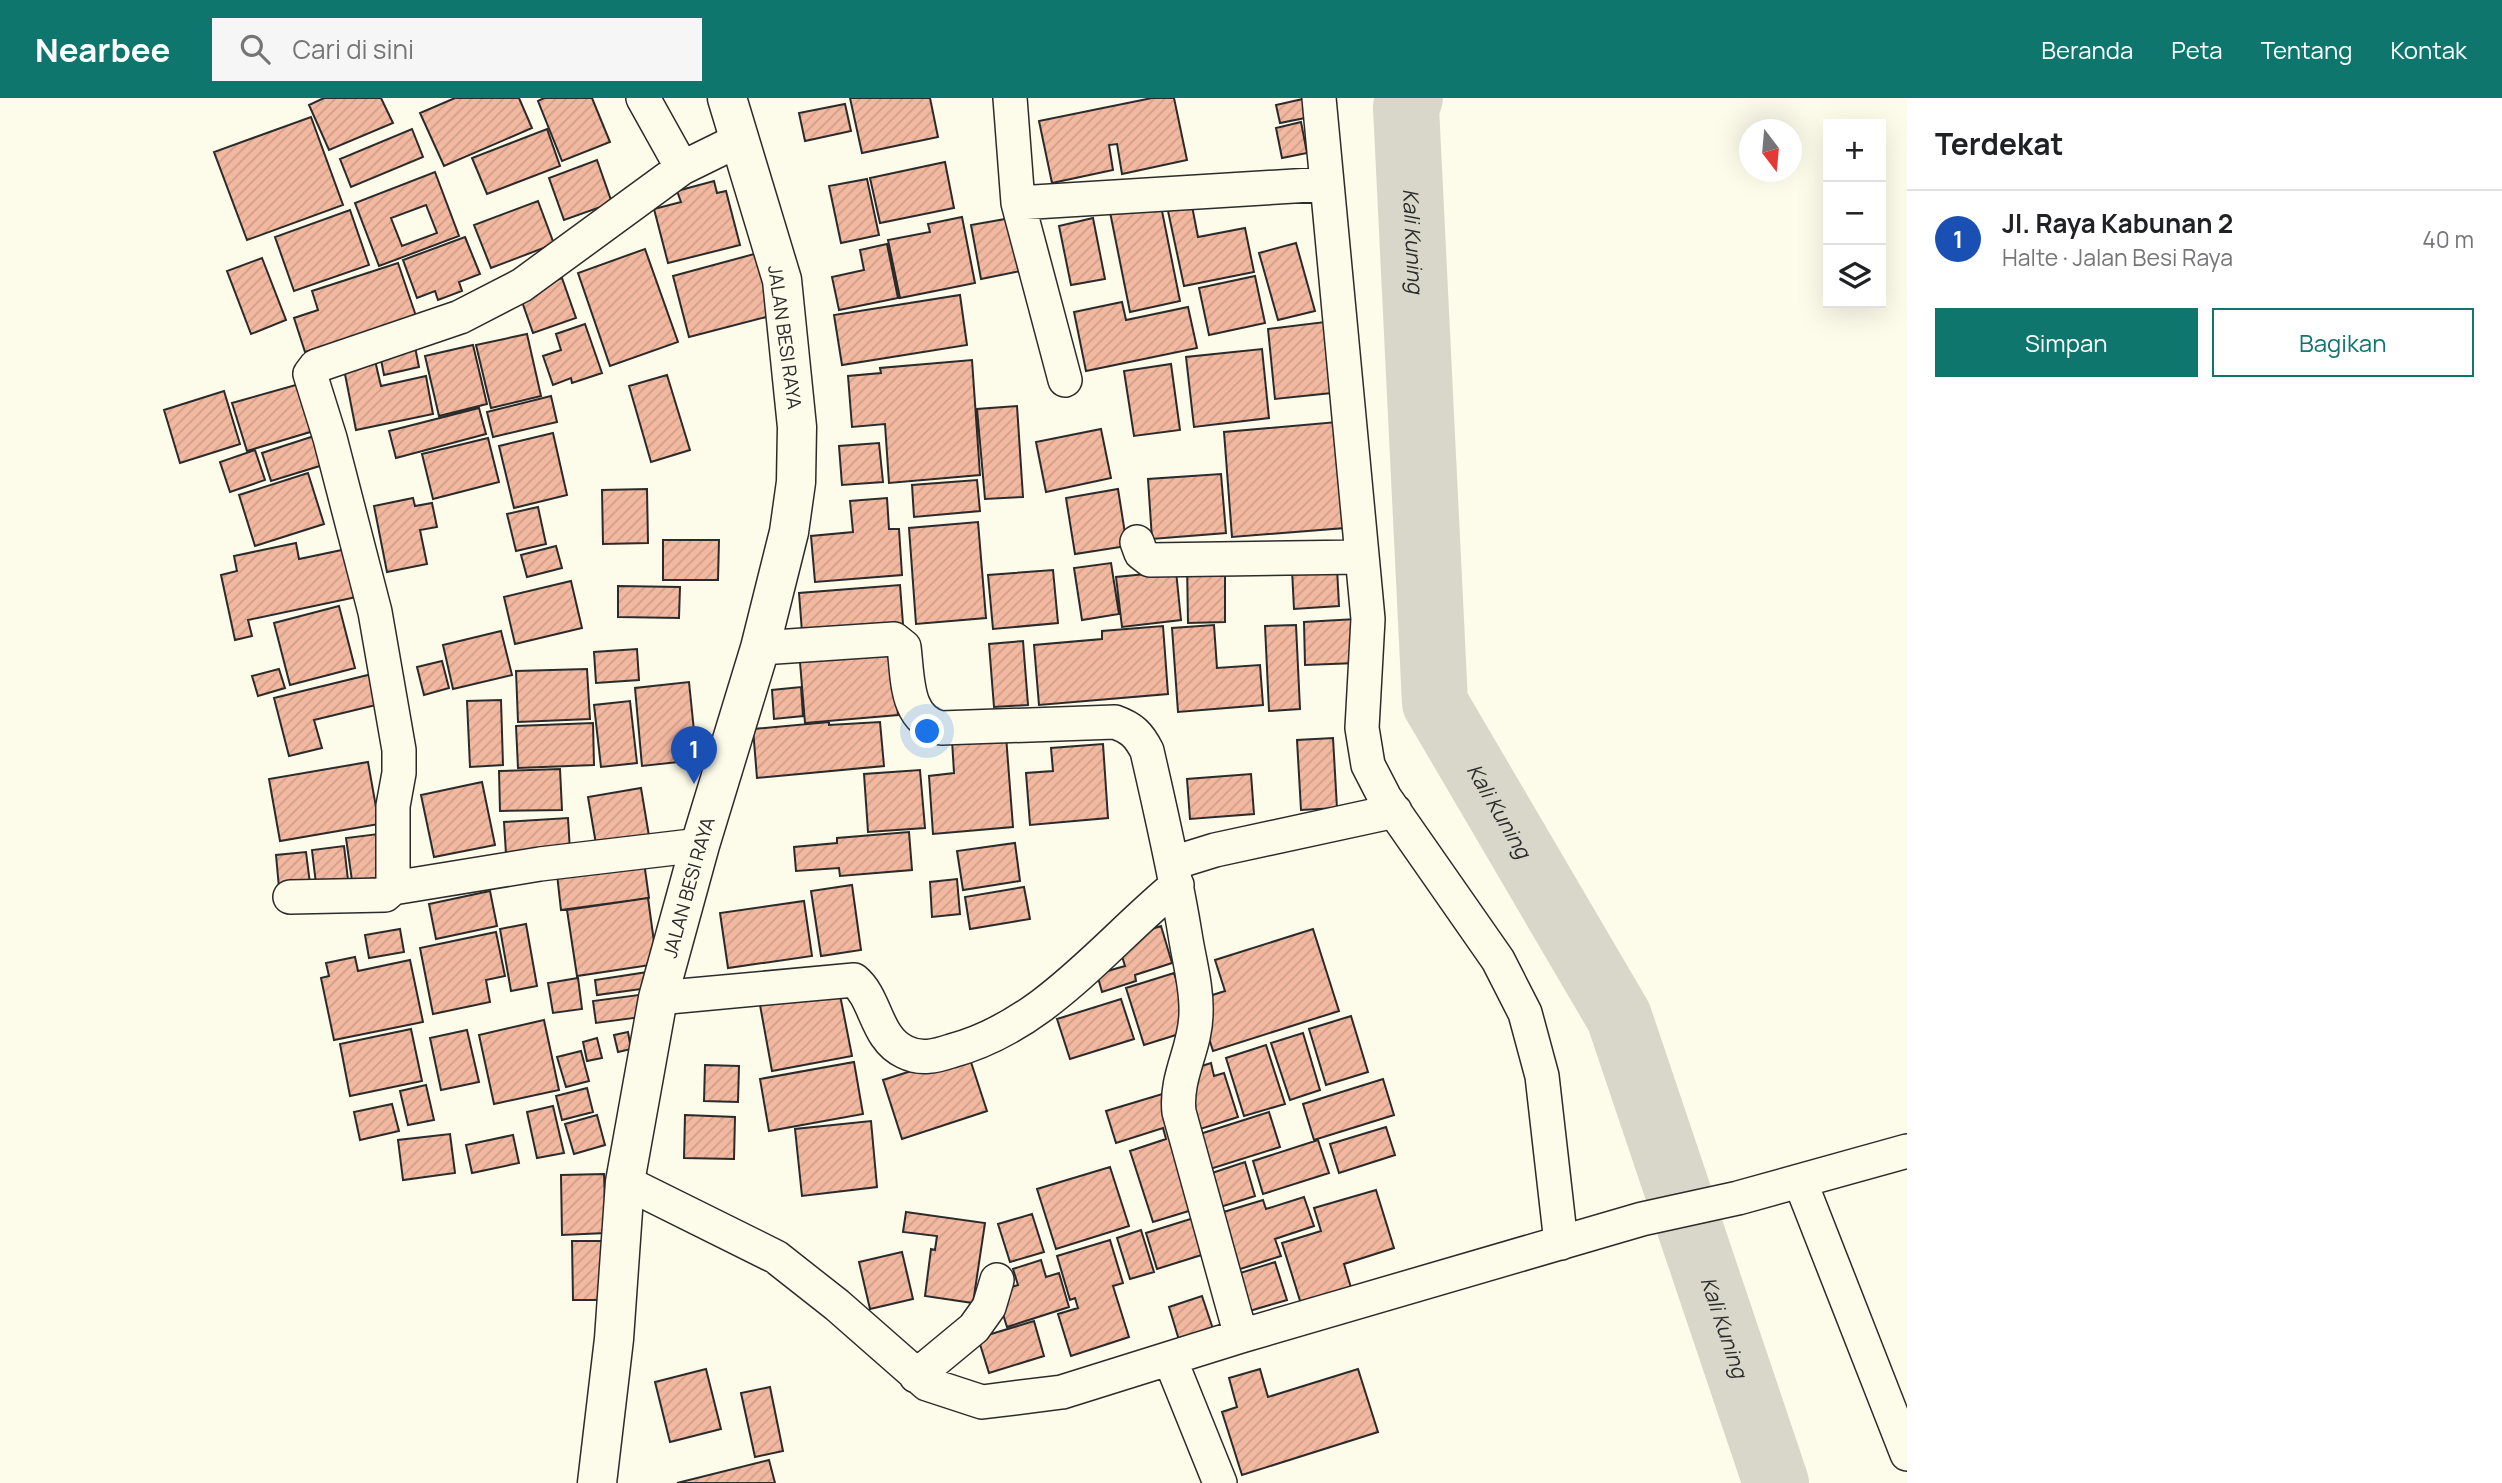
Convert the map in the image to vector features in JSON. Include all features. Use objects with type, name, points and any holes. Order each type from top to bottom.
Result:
[{"type":"street","points":[[643,98],[682,168]]},
{"type":"street","name":"JALAN BESI RAYA","points":[[597,1483],[614,1339],[625,1182],[658,998],[700,845],[760,648],[789,532],[796,482],[797,427],[782,280],[727,98]]},
{"type":"street","points":[[1010,98],[1018,203],[1065,380]]},
{"type":"street","points":[[1319,98],[1368,619],[1362,728],[1368,765],[1395,811],[1498,960],[1525,1013],[1542,1076],[1561,1243]]},
{"type":"street","points":[[393,888],[393,806],[399,773],[399,750],[375,612],[330,438],[310,374],[316,366],[460,317],[522,285],[682,168],[741,138]]},
{"type":"street","points":[[1018,203],[1326,184]]},
{"type":"street","points":[[1137,542],[1141,553],[1150,559],[1362,557]]},
{"type":"street","points":[[760,648],[894,639],[904,647],[914,711],[926,725],[941,728],[1115,722],[1129,727],[1140,737],[1147,751],[1175,874],[1196,1014],[1194,1035],[1178,1085],[1179,1112],[1241,1336]]},
{"type":"street","points":[[658,998],[853,980],[862,986],[884,1034],[904,1052],[929,1058],[973,1046],[1037,1008],[1080,975],[1175,874],[1216,850],[1395,811]]},
{"type":"street","points":[[290,897],[385,895],[393,888],[540,864],[700,845]]},
{"type":"street","points":[[625,1182],[776,1257],[837,1305],[927,1384],[982,1402],[1062,1392],[1241,1336],[1642,1219],[1738,1198],[1907,1151]]},
{"type":"street","points":[[1800,1181],[1907,1454]]},
{"type":"street","points":[[916,1376],[974,1328],[989,1307],[997,1280]]},
{"type":"street","points":[[1170,1359],[1220,1483]]},
{"type":"building","points":[[324,98],[381,98],[393,123],[329,150],[309,105]]},
{"type":"building","points":[[455,98],[519,98],[532,128],[444,166],[420,113]]},
{"type":"building","points":[[544,98],[592,98],[610,142],[562,161],[538,101]]},
{"type":"building","points":[[850,98],[930,98],[938,137],[862,153]]},
{"type":"building","points":[[1152,98],[1174,98],[1187,160],[1122,174],[1117,144],[1109,145],[1113,170],[1052,183],[1039,121]]},
{"type":"building","points":[[1307,98],[1315,116],[1280,123],[1276,105]]},
{"type":"building","points":[[845,104],[851,131],[805,141],[799,113]]},
{"type":"building","points":[[311,117],[343,205],[247,240],[214,152]]},
{"type":"building","points":[[1301,122],[1307,153],[1282,158],[1276,128]]},
{"type":"building","points":[[412,129],[423,157],[351,187],[340,159]]},
{"type":"building","points":[[547,129],[560,166],[487,194],[472,158]]},
{"type":"building","points":[[597,160],[612,203],[564,220],[549,178]]},
{"type":"building","points":[[945,162],[954,208],[880,223],[870,178]]},
{"type":"building","points":[[435,172],[459,236],[379,266],[355,203]],"holes":[[[426,205],[437,233],[402,246],[391,218]]]},
{"type":"building","points":[[867,179],[879,235],[841,243],[829,186]]},
{"type":"building","points":[[714,181],[717,193],[726,191],[740,245],[668,263],[654,209],[681,202],[677,191]]},
{"type":"building","points":[[1159,196],[1180,301],[1130,312],[1109,207]]},
{"type":"building","points":[[538,201],[554,244],[491,268],[474,225]]},
{"type":"building","points":[[1192,206],[1198,237],[1245,228],[1254,272],[1184,286],[1168,211]]},
{"type":"building","points":[[350,210],[369,265],[294,291],[275,237]]},
{"type":"building","points":[[962,217],[975,283],[900,298],[888,240],[930,232],[928,224]]},
{"type":"building","points":[[1011,218],[1021,271],[981,279],[971,225]]},
{"type":"building","points":[[1093,218],[1105,279],[1071,285],[1059,226]]},
{"type":"building","points":[[465,237],[480,274],[459,282],[462,291],[438,300],[435,291],[417,298],[403,260]]},
{"type":"building","points":[[1296,243],[1315,311],[1278,320],[1259,253]]},
{"type":"building","points":[[887,244],[898,298],[839,310],[832,277],[864,270],[860,250]]},
{"type":"building","points":[[645,249],[678,342],[610,366],[578,273]]},
{"type":"building","points":[[758,253],[774,315],[689,337],[673,276]]},
{"type":"building","points":[[262,258],[286,320],[251,334],[227,271]]},
{"type":"building","points":[[398,263],[416,316],[305,352],[294,318],[318,310],[312,291]]},
{"type":"building","points":[[1255,276],[1265,323],[1209,335],[1199,288]]},
{"type":"building","points":[[562,278],[576,318],[533,333],[519,293]]},
{"type":"building","points":[[960,295],[967,345],[842,365],[834,315]]},
{"type":"building","points":[[1122,302],[1126,320],[1188,307],[1197,348],[1086,371],[1074,312]]},
{"type":"building","points":[[1333,321],[1341,392],[1275,399],[1268,329]]},
{"type":"building","points":[[585,324],[602,373],[572,383],[571,378],[553,385],[543,356],[561,350],[556,334]]},
{"type":"building","points":[[527,334],[541,396],[491,408],[476,345]]},
{"type":"building","points":[[414,342],[419,367],[384,375],[379,349]]},
{"type":"building","points":[[473,345],[487,404],[439,416],[425,356]]},
{"type":"building","points":[[1262,349],[1269,418],[1194,427],[1186,357]]},
{"type":"building","points":[[373,352],[381,386],[426,376],[433,414],[356,430],[342,359]]},
{"type":"building","points":[[972,360],[980,475],[889,483],[885,424],[852,427],[848,376],[881,373],[880,368]]},
{"type":"building","points":[[1171,364],[1180,430],[1134,436],[1124,371]]},
{"type":"building","points":[[667,375],[690,450],[651,462],[629,386]]},
{"type":"building","points":[[303,383],[317,430],[247,451],[232,403]]},
{"type":"building","points":[[224,391],[240,444],[180,463],[164,410]]},
{"type":"building","points":[[551,396],[557,422],[493,437],[487,412]]},
{"type":"building","points":[[1017,406],[1023,497],[985,499],[977,409]]},
{"type":"building","points":[[479,408],[486,434],[396,458],[389,431]]},
{"type":"building","points":[[1337,422],[1345,528],[1232,537],[1224,432]]},
{"type":"building","points":[[1101,429],[1111,478],[1046,492],[1036,442]]},
{"type":"building","points":[[553,433],[567,495],[514,508],[499,446]]},
{"type":"building","points":[[314,436],[323,465],[271,481],[262,453]]},
{"type":"building","points":[[488,438],[499,482],[433,499],[422,454]]},
{"type":"building","points":[[879,443],[883,482],[842,485],[839,446]]},
{"type":"building","points":[[255,450],[265,480],[230,492],[220,462]]},
{"type":"building","points":[[308,473],[324,524],[255,546],[239,495]]},
{"type":"building","points":[[1221,474],[1226,533],[1152,539],[1148,479]]},
{"type":"building","points":[[977,480],[980,511],[914,517],[912,485]]},
{"type":"building","points":[[647,489],[648,543],[603,544],[602,490]]},
{"type":"building","points":[[1118,489],[1127,546],[1075,554],[1066,498]]},
{"type":"building","points":[[413,498],[415,506],[432,503],[437,527],[420,530],[427,564],[387,572],[374,506]]},
{"type":"building","points":[[887,498],[889,529],[899,529],[902,575],[815,582],[811,536],[853,532],[850,501]]},
{"type":"building","points":[[538,507],[546,544],[516,551],[507,514]]},
{"type":"building","points":[[978,522],[986,618],[916,624],[909,528]]},
{"type":"building","points":[[663,540],[719,540],[718,580],[663,580]]},
{"type":"building","points":[[296,543],[299,559],[356,547],[366,595],[248,620],[252,636],[235,640],[221,575],[237,571],[234,556]]},
{"type":"building","points":[[556,546],[562,568],[527,577],[521,555]]},
{"type":"building","points":[[1111,563],[1119,614],[1082,620],[1074,568]]},
{"type":"building","points":[[1187,563],[1225,563],[1225,622],[1188,623]]},
{"type":"building","points":[[1337,568],[1339,606],[1294,609],[1292,570]]},
{"type":"building","points":[[1053,570],[1058,623],[993,629],[988,575]]},
{"type":"building","points":[[1176,571],[1181,620],[1122,627],[1116,577]]},
{"type":"building","points":[[571,581],[582,628],[515,644],[504,597]]},
{"type":"building","points":[[900,585],[903,624],[802,632],[799,593]]},
{"type":"building","points":[[618,586],[680,587],[679,618],[618,617]]},
{"type":"building","points":[[339,606],[355,668],[290,685],[274,623]]},
{"type":"building","points":[[1356,619],[1357,663],[1305,665],[1304,622]]},
{"type":"building","points":[[1214,625],[1217,668],[1260,665],[1263,705],[1178,712],[1172,628]]},
{"type":"building","points":[[1296,625],[1300,709],[1269,711],[1265,626]]},
{"type":"building","points":[[1163,626],[1168,694],[1039,705],[1034,645],[1102,639],[1102,631]]},
{"type":"building","points":[[501,631],[512,675],[453,689],[443,645]]},
{"type":"building","points":[[1023,641],[1028,705],[994,707],[989,644]]},
{"type":"building","points":[[892,642],[898,715],[805,723],[799,650]]},
{"type":"building","points":[[637,649],[639,680],[596,683],[594,652]]},
{"type":"building","points":[[442,661],[449,688],[424,695],[417,667]]},
{"type":"building","points":[[279,669],[285,688],[258,696],[252,676]]},
{"type":"building","points":[[587,669],[590,719],[518,722],[516,671]]},
{"type":"building","points":[[372,674],[380,704],[314,720],[322,748],[289,756],[274,698]]},
{"type":"building","points":[[689,682],[697,760],[642,766],[635,688]]},
{"type":"building","points":[[801,687],[803,716],[774,719],[772,690]]},
{"type":"building","points":[[501,700],[503,765],[470,767],[467,701]]},
{"type":"building","points":[[630,701],[637,763],[601,767],[594,705]]},
{"type":"building","points":[[829,722],[829,725],[880,722],[884,766],[757,778],[753,729]]},
{"type":"building","points":[[593,723],[594,765],[518,768],[516,726]]},
{"type":"building","points":[[1006,736],[1013,827],[933,834],[929,776],[954,773],[952,740]]},
{"type":"building","points":[[1333,738],[1337,808],[1301,810],[1297,740]]},
{"type":"building","points":[[1103,744],[1108,818],[1030,825],[1026,773],[1053,771],[1051,748]]},
{"type":"building","points":[[368,762],[379,824],[280,841],[269,779]]},
{"type":"building","points":[[560,769],[562,810],[500,811],[499,771]]},
{"type":"building","points":[[920,770],[925,828],[868,832],[864,774]]},
{"type":"building","points":[[1251,774],[1254,814],[1190,819],[1187,779]]},
{"type":"building","points":[[482,782],[495,845],[434,857],[421,795]]},
{"type":"building","points":[[641,788],[650,842],[597,850],[588,797]]},
{"type":"building","points":[[568,818],[570,851],[506,854],[504,822]]},
{"type":"building","points":[[909,832],[912,870],[840,876],[839,868],[796,871],[794,847],[837,843],[837,838]]},
{"type":"building","points":[[378,834],[382,877],[352,881],[346,838]]},
{"type":"building","points":[[1015,843],[1020,881],[963,890],[957,851]]},
{"type":"building","points":[[344,846],[348,880],[316,884],[312,850]]},
{"type":"building","points":[[306,852],[310,884],[279,888],[276,855]]},
{"type":"building","points":[[644,862],[649,898],[561,910],[557,874]]},
{"type":"building","points":[[957,879],[960,914],[932,917],[930,882]]},
{"type":"building","points":[[852,885],[861,950],[821,956],[811,891]]},
{"type":"building","points":[[1024,887],[1030,919],[970,929],[965,897]]},
{"type":"building","points":[[490,891],[497,926],[436,939],[429,904]]},
{"type":"building","points":[[648,898],[657,964],[577,976],[567,910]]},
{"type":"building","points":[[804,901],[812,956],[728,968],[720,913]]},
{"type":"building","points":[[526,924],[537,986],[511,991],[500,929]]},
{"type":"building","points":[[1161,926],[1172,963],[1135,975],[1136,981],[1102,992],[1097,974],[1125,966],[1117,940]]},
{"type":"building","points":[[400,929],[404,952],[369,958],[365,935]]},
{"type":"building","points":[[1313,929],[1339,1011],[1213,1051],[1197,1000],[1225,991],[1215,960]]},
{"type":"building","points":[[496,932],[505,976],[486,980],[490,1002],[433,1014],[420,948]]},
{"type":"building","points":[[355,957],[358,971],[410,960],[423,1022],[334,1040],[321,978],[329,976],[326,963]]},
{"type":"building","points":[[654,971],[656,987],[597,995],[595,980]]},
{"type":"building","points":[[1174,973],[1192,1030],[1144,1045],[1126,988]]},
{"type":"building","points":[[578,978],[582,1009],[553,1013],[548,983]]},
{"type":"building","points":[[839,990],[852,1056],[772,1071],[760,1005]]},
{"type":"building","points":[[646,994],[649,1016],[596,1023],[593,1001]]},
{"type":"building","points":[[1121,999],[1134,1039],[1070,1059],[1057,1019]]},
{"type":"building","points":[[1351,1016],[1368,1072],[1326,1085],[1309,1029]]},
{"type":"building","points":[[544,1020],[559,1090],[494,1104],[479,1035]]},
{"type":"building","points":[[411,1029],[422,1081],[350,1096],[340,1044]]},
{"type":"building","points":[[467,1030],[479,1082],[441,1090],[430,1038]]},
{"type":"building","points":[[628,1032],[631,1049],[618,1052],[614,1035]]},
{"type":"building","points":[[1303,1033],[1320,1090],[1290,1100],[1271,1043]]},
{"type":"building","points":[[597,1038],[602,1058],[587,1061],[583,1042]]},
{"type":"building","points":[[1266,1045],[1285,1104],[1244,1116],[1226,1058]]},
{"type":"building","points":[[581,1051],[589,1081],[566,1087],[557,1057]]},
{"type":"building","points":[[968,1053],[987,1111],[902,1139],[883,1080]]},
{"type":"building","points":[[854,1062],[863,1114],[769,1131],[760,1079]]},
{"type":"building","points":[[1211,1063],[1214,1076],[1224,1073],[1238,1117],[1194,1131],[1189,1070]]},
{"type":"building","points":[[705,1065],[739,1066],[738,1102],[704,1101]]},
{"type":"building","points":[[1383,1079],[1394,1115],[1314,1140],[1303,1104]]},
{"type":"building","points":[[426,1085],[434,1120],[408,1125],[400,1091]]},
{"type":"building","points":[[587,1088],[593,1112],[562,1120],[556,1096]]},
{"type":"building","points":[[1169,1092],[1205,1206],[1153,1222],[1130,1151],[1166,1139],[1163,1128],[1116,1143],[1106,1111]]},
{"type":"building","points":[[392,1104],[399,1131],[360,1140],[354,1112]]},
{"type":"building","points":[[553,1106],[564,1153],[537,1158],[527,1112]]},
{"type":"building","points":[[1269,1112],[1280,1147],[1210,1169],[1200,1134]]},
{"type":"building","points":[[597,1115],[605,1145],[574,1154],[565,1124]]},
{"type":"building","points":[[685,1115],[735,1117],[734,1159],[684,1158]]},
{"type":"building","points":[[871,1121],[877,1187],[802,1196],[795,1129]]},
{"type":"building","points":[[1386,1127],[1395,1155],[1339,1173],[1330,1144]]},
{"type":"building","points":[[450,1134],[455,1173],[403,1180],[398,1140]]},
{"type":"building","points":[[513,1135],[519,1163],[472,1173],[466,1145]]},
{"type":"building","points":[[1318,1140],[1329,1173],[1263,1194],[1253,1161]]},
{"type":"building","points":[[1245,1162],[1255,1196],[1214,1209],[1203,1176]]},
{"type":"building","points":[[1110,1167],[1129,1226],[1056,1249],[1037,1189]]},
{"type":"building","points":[[604,1174],[606,1233],[562,1235],[561,1175]]},
{"type":"building","points":[[1376,1190],[1394,1248],[1344,1264],[1352,1291],[1302,1307],[1282,1243],[1321,1231],[1314,1208]]},
{"type":"building","points":[[1304,1197],[1314,1226],[1275,1239],[1281,1256],[1234,1271],[1217,1214],[1263,1200],[1266,1209]]},
{"type":"building","points":[[906,1212],[985,1223],[973,1303],[925,1296],[931,1249],[935,1250],[937,1236],[903,1232]]},
{"type":"building","points":[[1032,1214],[1044,1252],[1010,1262],[998,1224]]},
{"type":"building","points":[[1200,1216],[1211,1252],[1157,1269],[1146,1233]]},
{"type":"building","points":[[1141,1230],[1154,1272],[1130,1279],[1117,1238]]},
{"type":"building","points":[[1110,1240],[1123,1283],[1113,1286],[1129,1337],[1071,1356],[1058,1314],[1078,1308],[1075,1298],[1070,1300],[1057,1256]]},
{"type":"building","points":[[572,1241],[608,1241],[609,1300],[573,1300]]},
{"type":"building","points":[[902,1252],[913,1299],[870,1309],[859,1262]]},
{"type":"building","points":[[1041,1260],[1046,1277],[1059,1273],[1069,1307],[1007,1327],[996,1292],[1018,1285],[1013,1269]]},
{"type":"building","points":[[1275,1262],[1287,1300],[1246,1312],[1234,1275]]},
{"type":"building","points":[[1202,1296],[1213,1329],[1179,1340],[1169,1307]]},
{"type":"building","points":[[1034,1321],[1044,1356],[989,1373],[978,1338]]},
{"type":"building","points":[[706,1369],[721,1429],[670,1442],[655,1382]]},
{"type":"building","points":[[1260,1369],[1268,1397],[1358,1369],[1378,1432],[1242,1475],[1222,1412],[1237,1407],[1229,1378]]},
{"type":"building","points":[[770,1387],[783,1451],[755,1457],[741,1393]]},
{"type":"building","points":[[769,1460],[775,1483],[677,1483]]},
{"type":"waterway","name":"Kali Kuning","points":[[1410,98],[1406,107],[1435,703],[1619,1017],[1776,1483]]},
{"type":"place","name":"Jl. Raya Kabunan 2","points":[[694,784]]}]
